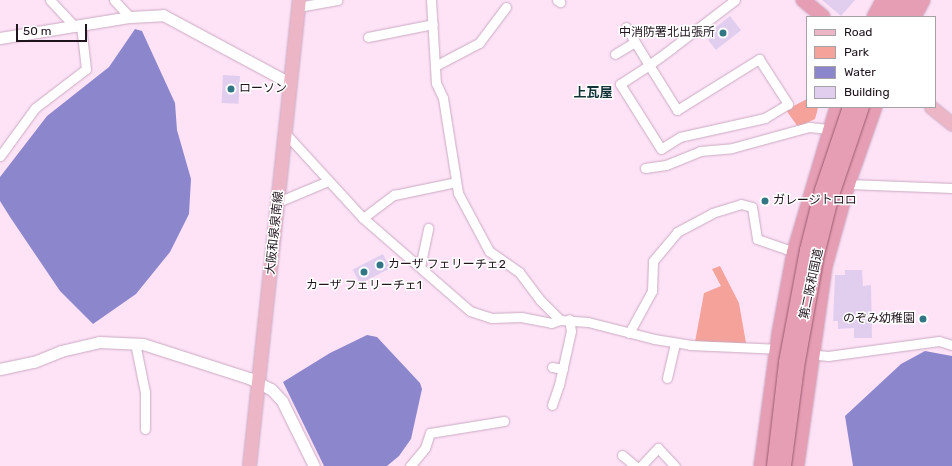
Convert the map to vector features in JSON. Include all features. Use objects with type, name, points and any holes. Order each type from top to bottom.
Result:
[{"type":"highway","points":[[803,0],[822,16]]},
{"type":"highway","points":[[875,16],[883,0]]},
{"type":"highway","points":[[888,16],[896,0]]},
{"type":"highway","points":[[902,16],[910,0]]},
{"type":"highway","points":[[915,16],[923,0]]},
{"type":"highway","points":[[761,466],[777,348],[794,252],[829,129],[837,108]]},
{"type":"highway","name":"第二阪和国道","points":[[774,466],[786,362],[807,250],[822,190],[850,108]]},
{"type":"highway","name":"第二阪和国道","points":[[784,466],[797,367],[817,255],[832,195],[862,108]]},
{"type":"highway","points":[[797,466],[811,355],[825,267],[848,184],[875,108]]},
{"type":"main road","name":"大阪和泉泉南線","points":[[249,466],[259,383],[298,3]]},
{"type":"main road","points":[[933,108],[950,118]]},
{"type":"street","points":[[0,156],[34,108],[86,68],[78,27],[50,0]]},
{"type":"street","points":[[114,0],[130,17]]},
{"type":"street","points":[[298,3],[337,0]]},
{"type":"street","points":[[431,0],[435,66],[456,182],[465,210],[489,251],[500,262],[519,272],[540,300],[564,320],[571,331],[563,369],[552,405]]},
{"type":"street","points":[[626,27],[649,65],[677,110],[759,59],[788,104],[765,118],[680,137],[661,148],[620,84],[649,65],[735,0]]},
{"type":"street","points":[[435,66],[479,44],[506,7]]},
{"type":"street","points":[[0,38],[156,14],[171,18],[290,83]]},
{"type":"street","points":[[368,37],[432,24]]},
{"type":"street","points":[[615,54],[635,42]]},
{"type":"street","points":[[645,168],[666,165],[700,151],[732,148],[809,127],[829,129]]},
{"type":"street","points":[[285,133],[363,218],[463,306],[480,316],[521,317],[551,323],[564,320],[675,343],[777,348],[811,355],[828,356],[939,341],[952,345]]},
{"type":"street","points":[[278,202],[328,181]]},
{"type":"street","points":[[363,218],[394,195],[456,182]]},
{"type":"street","points":[[848,184],[952,188]]},
{"type":"street","points":[[629,333],[652,291],[653,261],[677,232],[712,213],[741,204],[752,207],[757,239],[794,252]]},
{"type":"street","points":[[420,267],[428,228]]},
{"type":"street","points":[[0,369],[34,362],[61,351],[99,342],[135,343],[259,383],[282,401],[314,466]]},
{"type":"street","points":[[135,343],[145,392],[145,429]]},
{"type":"street","points":[[667,378],[675,343]]},
{"type":"street","points":[[552,367],[563,369]]},
{"type":"street","points":[[410,466],[425,448],[430,433],[504,421]]},
{"type":"street","points":[[641,466],[658,448],[675,466]]},
{"type":"street","points":[[622,455],[635,466]]},
{"type":"green space","points":[[806,100],[806,108],[818,108],[815,119],[798,127],[786,110]]},
{"type":"green space","points":[[720,266],[739,303],[746,343],[695,342],[704,293],[721,286],[712,269]]},
{"type":"water","points":[[135,29],[142,31],[175,103],[177,130],[191,179],[189,214],[170,252],[136,294],[93,324],[60,291],[10,217],[0,201],[0,177],[47,116],[109,67]]},
{"type":"water","points":[[367,335],[377,337],[420,383],[422,389],[411,439],[399,456],[387,466],[324,466],[283,382],[330,353]]},
{"type":"water","points":[[925,351],[952,356],[952,466],[853,466],[845,416],[901,364]]},
{"type":"building","points":[[822,0],[855,0],[841,16]]},
{"type":"building","name":"中消防署北出張所","points":[[730,16],[741,30],[716,50],[705,36]]},
{"type":"building","name":"ローソン","points":[[223,75],[240,76],[239,104],[222,103]]},
{"type":"building","points":[[383,254],[390,268],[360,284],[353,269]]},
{"type":"building","points":[[845,270],[862,270],[863,286],[871,285],[872,338],[854,338],[854,328],[838,329],[838,321],[833,321],[835,275],[845,275]]},
{"type":"place","name":"中消防署北出張所","points":[[723,33]]},
{"type":"place","name":"ローソン","points":[[231,89]]},
{"type":"place","name":"ガレージトロロ","points":[[765,201]]},
{"type":"place","name":"カーザ フェリーチェ2","points":[[380,265]]},
{"type":"place","name":"カーザ フェリーチェ1","points":[[364,272]]},
{"type":"place","name":"のぞみ幼稚園","points":[[923,319]]},
{"type":"district","name":"上瓦屋","points":[[593,93]]}]
